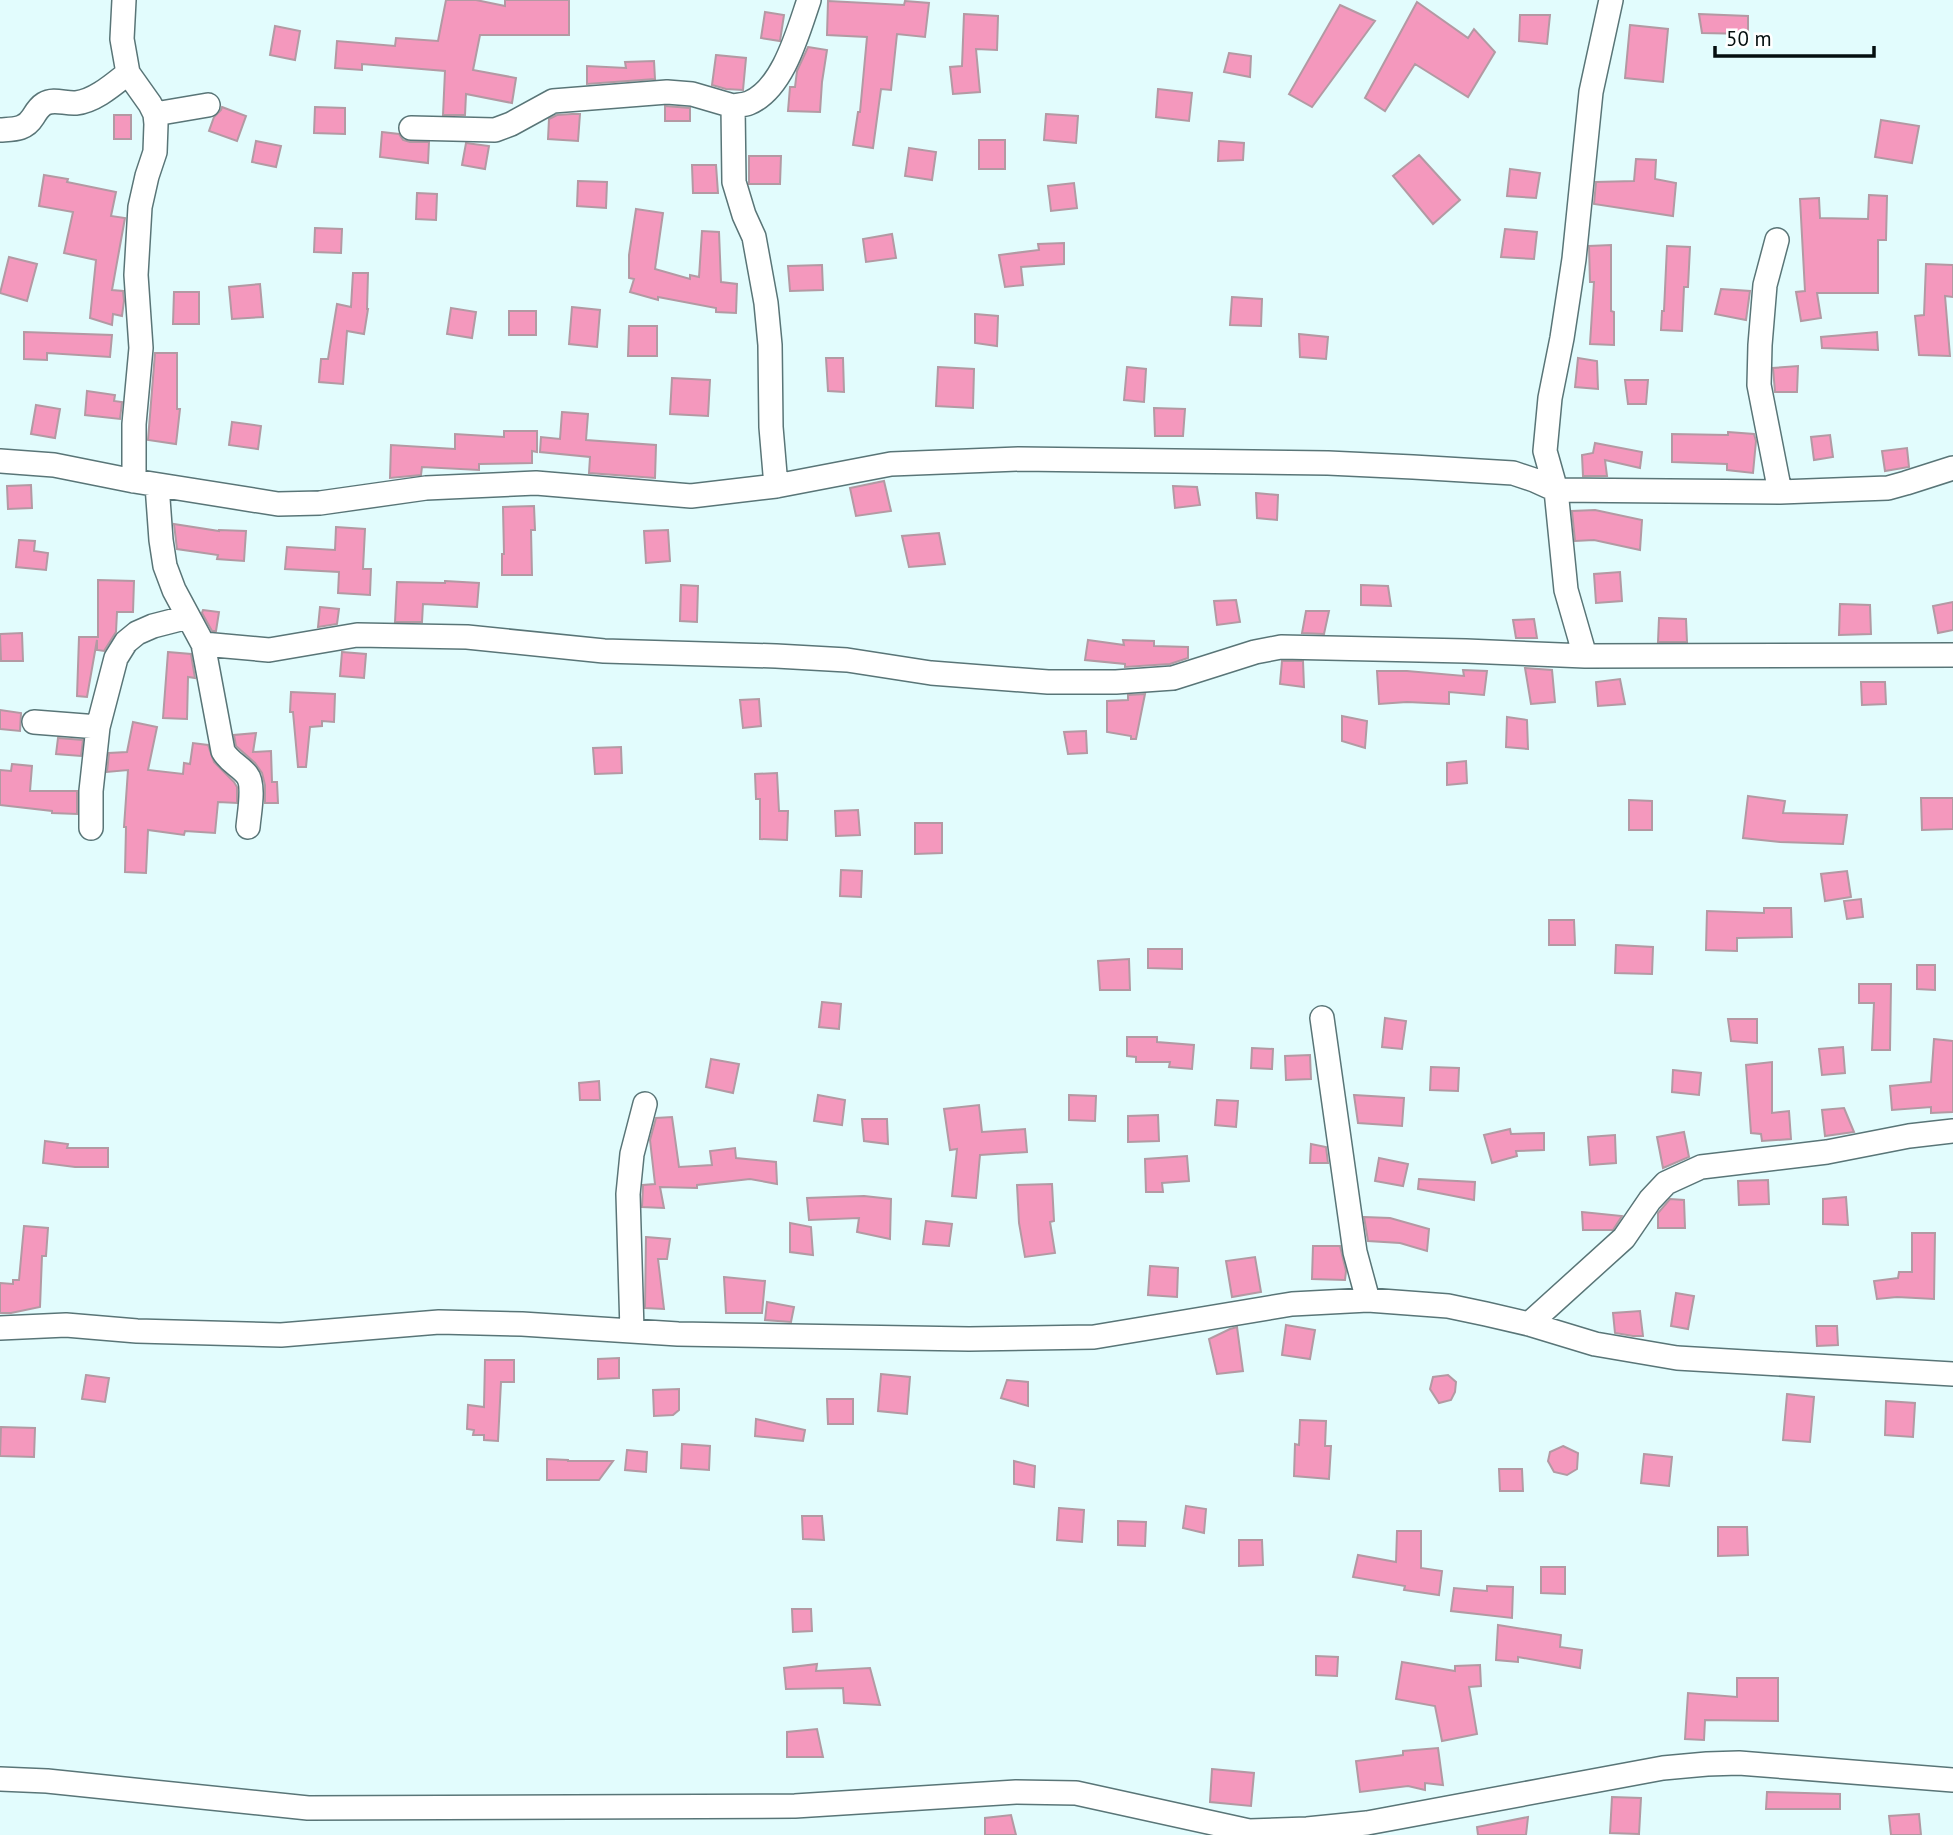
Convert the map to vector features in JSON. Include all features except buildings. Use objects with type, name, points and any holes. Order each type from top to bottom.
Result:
[{"type":"street","points":[[124,0],[122,39],[128,74],[155,114],[155,152],[140,207],[136,275],[141,348],[134,424],[165,565],[174,590],[203,644],[223,751],[227,759],[247,774],[251,783],[248,827]]},
{"type":"street","points":[[411,128],[495,130],[553,102],[667,92],[692,94],[733,106],[748,104],[760,97],[775,81],[790,54],[809,0]]},
{"type":"street","points":[[1585,656],[1566,590],[1556,490],[1545,451],[1550,398],[1563,338],[1574,259],[1591,92],[1611,0]]},
{"type":"street","points":[[0,130],[18,129],[27,125],[44,104],[54,101],[77,103],[91,98],[128,74]]},
{"type":"street","points":[[155,114],[208,105]]},
{"type":"street","points":[[733,106],[734,182],[754,237],[766,303],[776,486]]},
{"type":"street","points":[[1777,240],[1765,285],[1759,345],[1759,385],[1780,492]]},
{"type":"street","points":[[0,461],[54,465],[278,504],[320,503],[426,488],[536,484],[691,496],[776,486],[891,464],[1019,459],[1425,467],[1513,473],[1556,490],[1780,492],[1888,488],[1953,468]]},
{"type":"street","points":[[91,828],[90,791],[98,727],[116,658],[126,642],[138,633],[188,617]]},
{"type":"street","points":[[203,644],[269,650],[357,635],[467,637],[604,651],[847,660],[931,673],[1048,682],[1116,682],[1173,678],[1255,652],[1281,647],[1466,650],[1585,656],[1953,655]]},
{"type":"street","points":[[34,722],[98,727]]},
{"type":"street","points":[[1322,1018],[1355,1252],[1368,1300]]},
{"type":"street","points":[[632,1331],[628,1194],[632,1154],[645,1104]]},
{"type":"street","points":[[1529,1324],[1624,1238],[1650,1200],[1666,1183],[1702,1167],[1827,1152],[1909,1136],[1953,1131]]},
{"type":"street","points":[[0,1328],[66,1325],[137,1331],[281,1335],[439,1322],[522,1324],[678,1334],[969,1339],[1094,1337],[1292,1304],[1368,1300],[1448,1307],[1529,1324],[1595,1344],[1677,1358],[1953,1374]]},
{"type":"street","points":[[0,1779],[47,1781],[320,1808],[795,1806],[1016,1792],[1076,1793],[1248,1830],[1346,1830],[1367,1823],[1663,1768],[1707,1764],[1739,1763],[1953,1780]]}]
